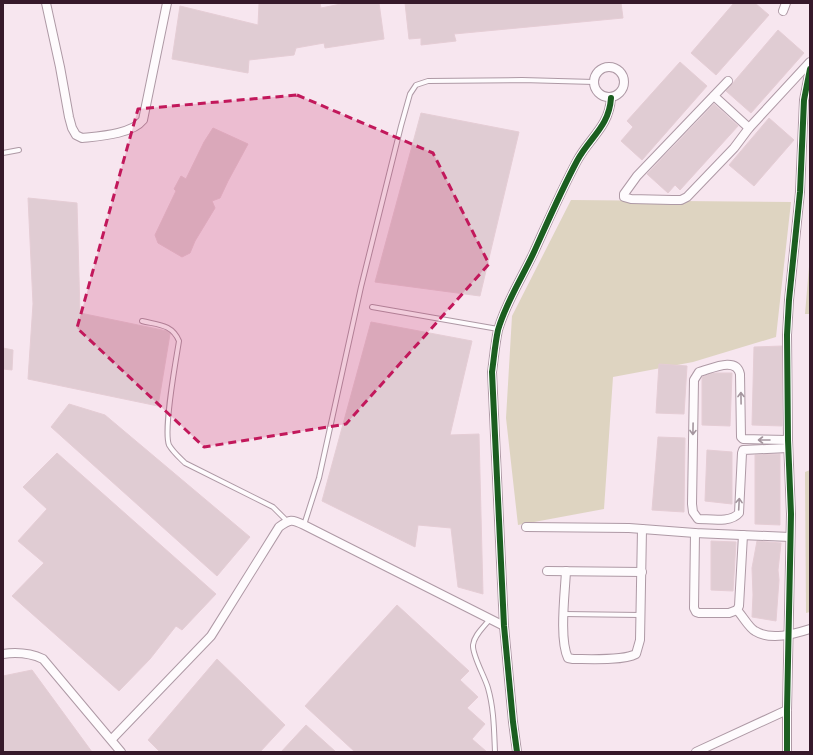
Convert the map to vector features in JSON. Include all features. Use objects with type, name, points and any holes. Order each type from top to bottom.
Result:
[{"type":"street","points":[[46,3],[69,117],[76,135],[82,138],[130,130],[139,125],[143,120],[167,3]]},
{"type":"street","points":[[728,81],[637,176],[624,196],[632,199],[672,200],[681,200],[687,197],[734,148],[749,128],[810,62]]},
{"type":"street","points":[[612,68],[620,71],[624,78],[624,87],[619,94],[611,98],[607,98],[599,94],[594,82],[597,74],[603,69],[612,68]]},
{"type":"street","points":[[787,752],[786,710],[790,514],[787,335],[800,192],[804,100],[810,69]]},
{"type":"street","points":[[714,96],[749,128]]},
{"type":"street","points":[[517,752],[504,626],[492,372],[498,329],[508,302],[525,272],[566,183],[579,159],[606,121],[609,113],[611,98]]},
{"type":"street","points":[[727,364],[735,365],[739,369],[740,374],[741,437],[743,439],[788,444],[743,450],[739,513],[736,516],[725,519],[698,519],[695,516],[692,504],[694,380],[699,372],[727,364]]},
{"type":"street","points":[[112,739],[211,636],[279,527],[287,521],[294,520],[504,626]]},
{"type":"street","points":[[526,527],[642,529],[790,537]]},
{"type":"street","points":[[566,571],[563,638],[568,658],[604,659],[632,656],[636,654],[640,640],[642,529]]},
{"type":"street","points":[[695,533],[694,608],[696,612],[730,613],[737,610]]},
{"type":"street","points":[[737,610],[743,535]]},
{"type":"street","points":[[547,571],[642,572]]},
{"type":"street","points":[[737,610],[755,631],[773,636],[788,635],[810,629]]},
{"type":"street","points":[[3,654],[33,654],[43,659],[112,739],[121,752]]},
{"type":"street","points":[[696,752],[786,710]]},
{"type":"lane","points":[[304,525],[319,478],[363,279],[410,94],[416,85],[428,81],[522,80],[594,82]]},
{"type":"lane","points":[[3,153],[19,150]]},
{"type":"lane","points":[[372,307],[498,329]]},
{"type":"lane","points":[[142,321],[170,328],[176,334],[178,341],[167,427],[169,443],[175,454],[185,463],[273,507],[287,521]]},
{"type":"lane","points":[[564,614],[641,615]]},
{"type":"lane","points":[[490,619],[475,637],[473,645],[474,653],[488,688],[494,718],[495,752]]},
{"type":"highlighted area","points":[[297,95],[433,153],[489,264],[346,424],[204,447],[77,328],[138,109]]},
{"type":"shaded area","points":[[571,200],[791,202],[776,337],[693,362],[613,377],[604,509],[518,525],[506,418],[512,316]]},
{"type":"shaded area","points":[[810,255],[810,314],[805,314]]},
{"type":"shaded area","points":[[810,470],[810,612],[806,613],[805,472]]},
{"type":"building","points":[[320,3],[321,8],[346,3],[379,3],[384,39],[325,48],[324,43],[296,48],[294,55],[249,60],[248,73],[172,59],[180,6],[258,25],[259,4]]},
{"type":"building","points":[[405,3],[621,3],[623,18],[454,34],[456,41],[421,45],[421,38],[409,39]]},
{"type":"building","points":[[734,3],[755,3],[769,15],[716,75],[691,53]]},
{"type":"building","points":[[778,30],[804,53],[751,113],[726,91]]},
{"type":"building","points":[[680,62],[707,86],[642,160],[621,141],[633,127],[627,121]]},
{"type":"building","points":[[714,104],[738,126],[680,190],[675,185],[668,193],[647,174]]},
{"type":"building","points":[[421,113],[519,132],[480,296],[375,282]]},
{"type":"building","points":[[769,118],[794,140],[754,186],[729,165]]},
{"type":"building","points":[[213,128],[248,144],[220,198],[212,201],[215,208],[195,241],[190,253],[182,257],[158,243],[155,235],[176,191],[174,189],[181,176],[186,179],[204,142]]},
{"type":"building","points":[[28,198],[77,203],[80,313],[167,331],[170,334],[158,406],[28,379],[33,304]]},
{"type":"building","points":[[371,322],[472,341],[450,435],[479,434],[483,594],[458,587],[451,528],[418,525],[415,547],[322,501]]},
{"type":"building","points":[[782,346],[782,426],[752,425],[754,347]]},
{"type":"building","points":[[3,348],[13,350],[12,370],[3,369]]},
{"type":"building","points":[[659,364],[687,366],[684,414],[656,413]]},
{"type":"building","points":[[713,373],[732,373],[730,426],[702,425],[702,377]]},
{"type":"building","points":[[69,404],[105,415],[250,537],[217,576],[51,427]]},
{"type":"building","points":[[658,437],[685,438],[684,512],[652,510]]},
{"type":"building","points":[[707,450],[732,452],[732,504],[705,501]]},
{"type":"building","points":[[57,453],[216,594],[182,630],[176,626],[150,659],[119,691],[12,596],[44,563],[18,541],[47,509],[23,487]]},
{"type":"building","points":[[780,454],[780,525],[755,524],[755,455]]},
{"type":"building","points":[[711,541],[736,542],[733,591],[711,590]]},
{"type":"building","points":[[757,541],[781,543],[778,570],[779,580],[776,621],[752,617],[752,568]]},
{"type":"building","points":[[397,605],[469,671],[460,680],[478,697],[467,708],[485,724],[472,739],[487,752],[355,752],[305,706]]},
{"type":"building","points":[[217,659],[285,725],[260,752],[160,752],[148,740]]},
{"type":"building","points":[[32,670],[92,752],[3,752],[3,676]]},
{"type":"building","points":[[306,725],[336,752],[281,752]]},
{"type":"cycle path","points":[[787,752],[791,514],[788,440],[787,335],[800,192],[804,100],[810,69]]},
{"type":"cycle path","points":[[517,752],[504,626],[492,372],[495,346],[501,320],[510,300],[577,161],[607,117],[611,98]]}]
